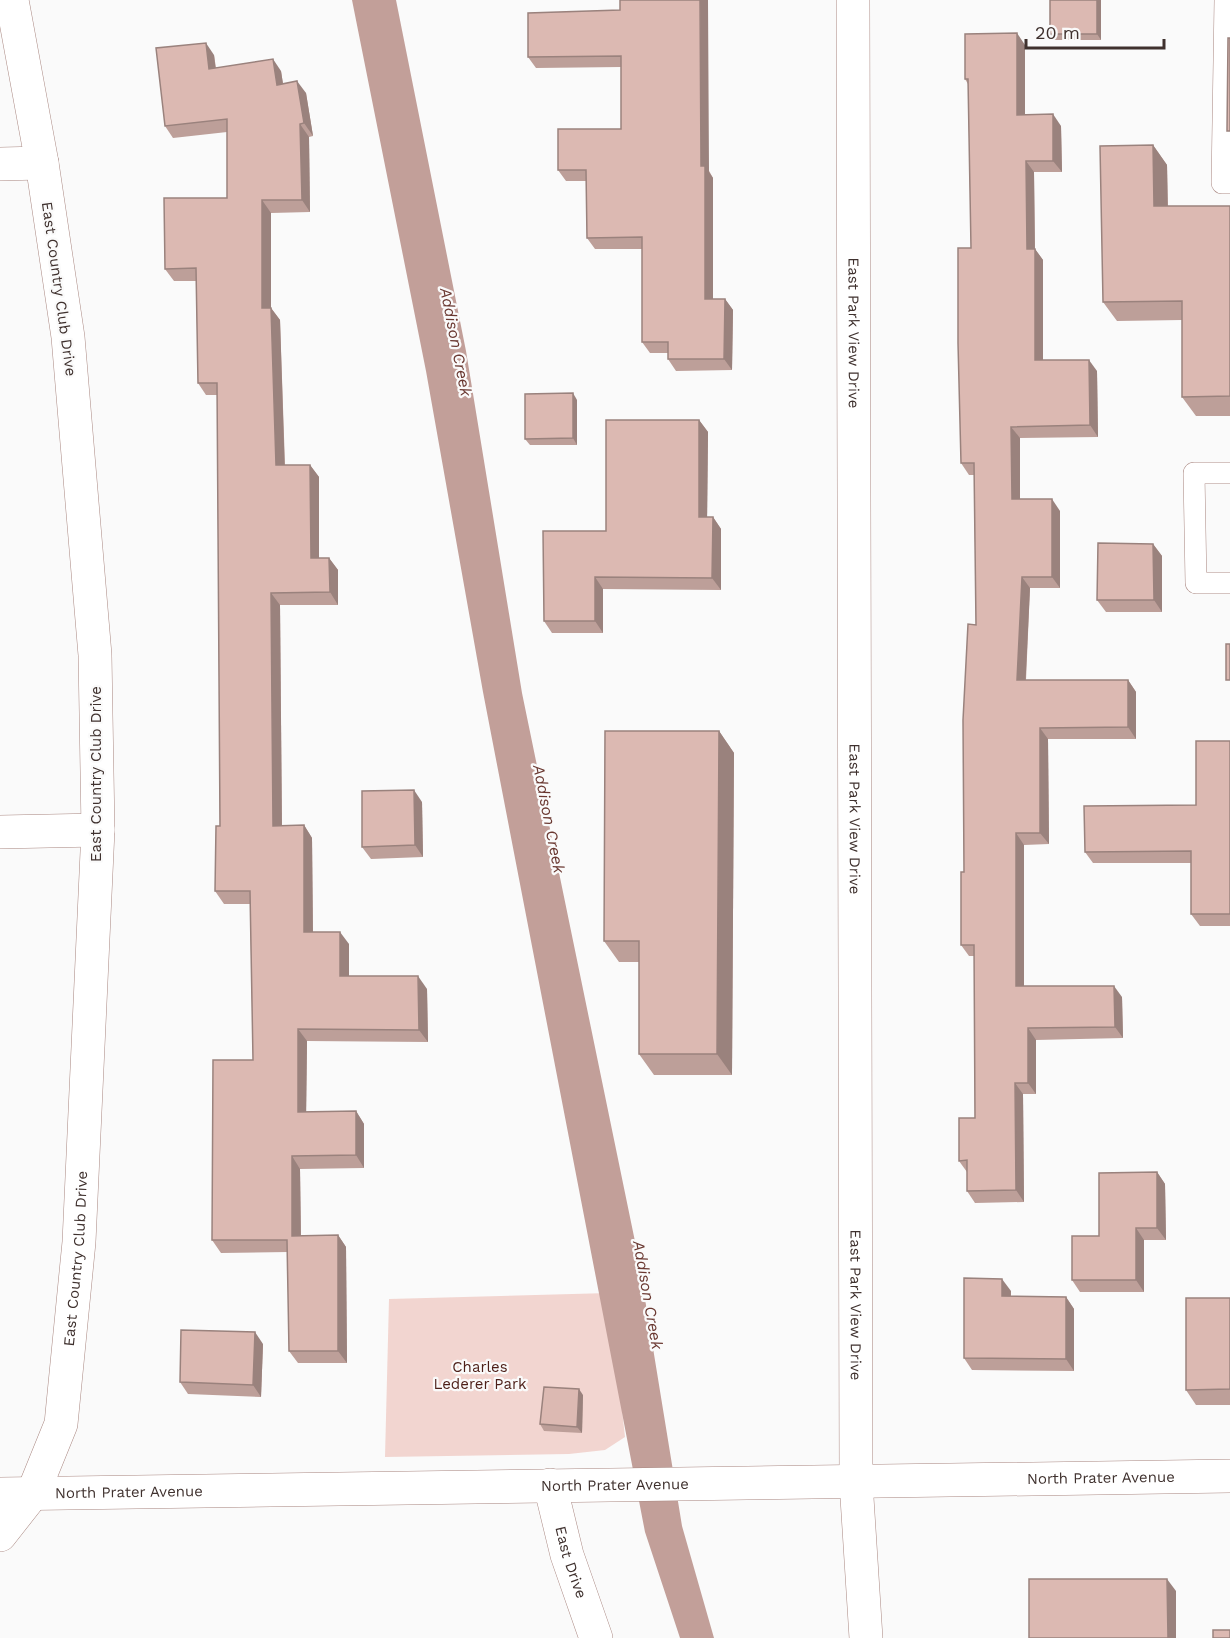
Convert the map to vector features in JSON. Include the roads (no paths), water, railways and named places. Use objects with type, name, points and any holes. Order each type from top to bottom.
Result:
[{"type":"street","name":"East Country Club Drive","points":[[0,1535],[33,1494],[61,1424],[79,1242],[98,830],[95,655],[68,337],[42,163],[12,0]]},
{"type":"street","name":"East Park View Drive","points":[[853,0],[856,1482],[866,1638]]},
{"type":"street","points":[[0,164],[42,163]]},
{"type":"street","points":[[0,832],[98,830]]},
{"type":"street","name":"North Prater Avenue","points":[[0,1494],[1230,1476]]},
{"type":"street","name":"East Drive","points":[[550,1485],[567,1555],[596,1638]]},
{"type":"lane","points":[[1225,0],[1222,183],[1230,183]]},
{"type":"lane","points":[[1230,473],[1194,473],[1196,583],[1230,583]]},
{"type":"water","name":"Addison Creek","points":[[352,0],[396,0],[466,351],[522,693],[638,1256],[682,1526],[714,1638],[680,1638],[645,1532],[483,692],[426,371]]},
{"type":"park label","name":"Charles Lederer Park","points":[[480,1376]]}]
